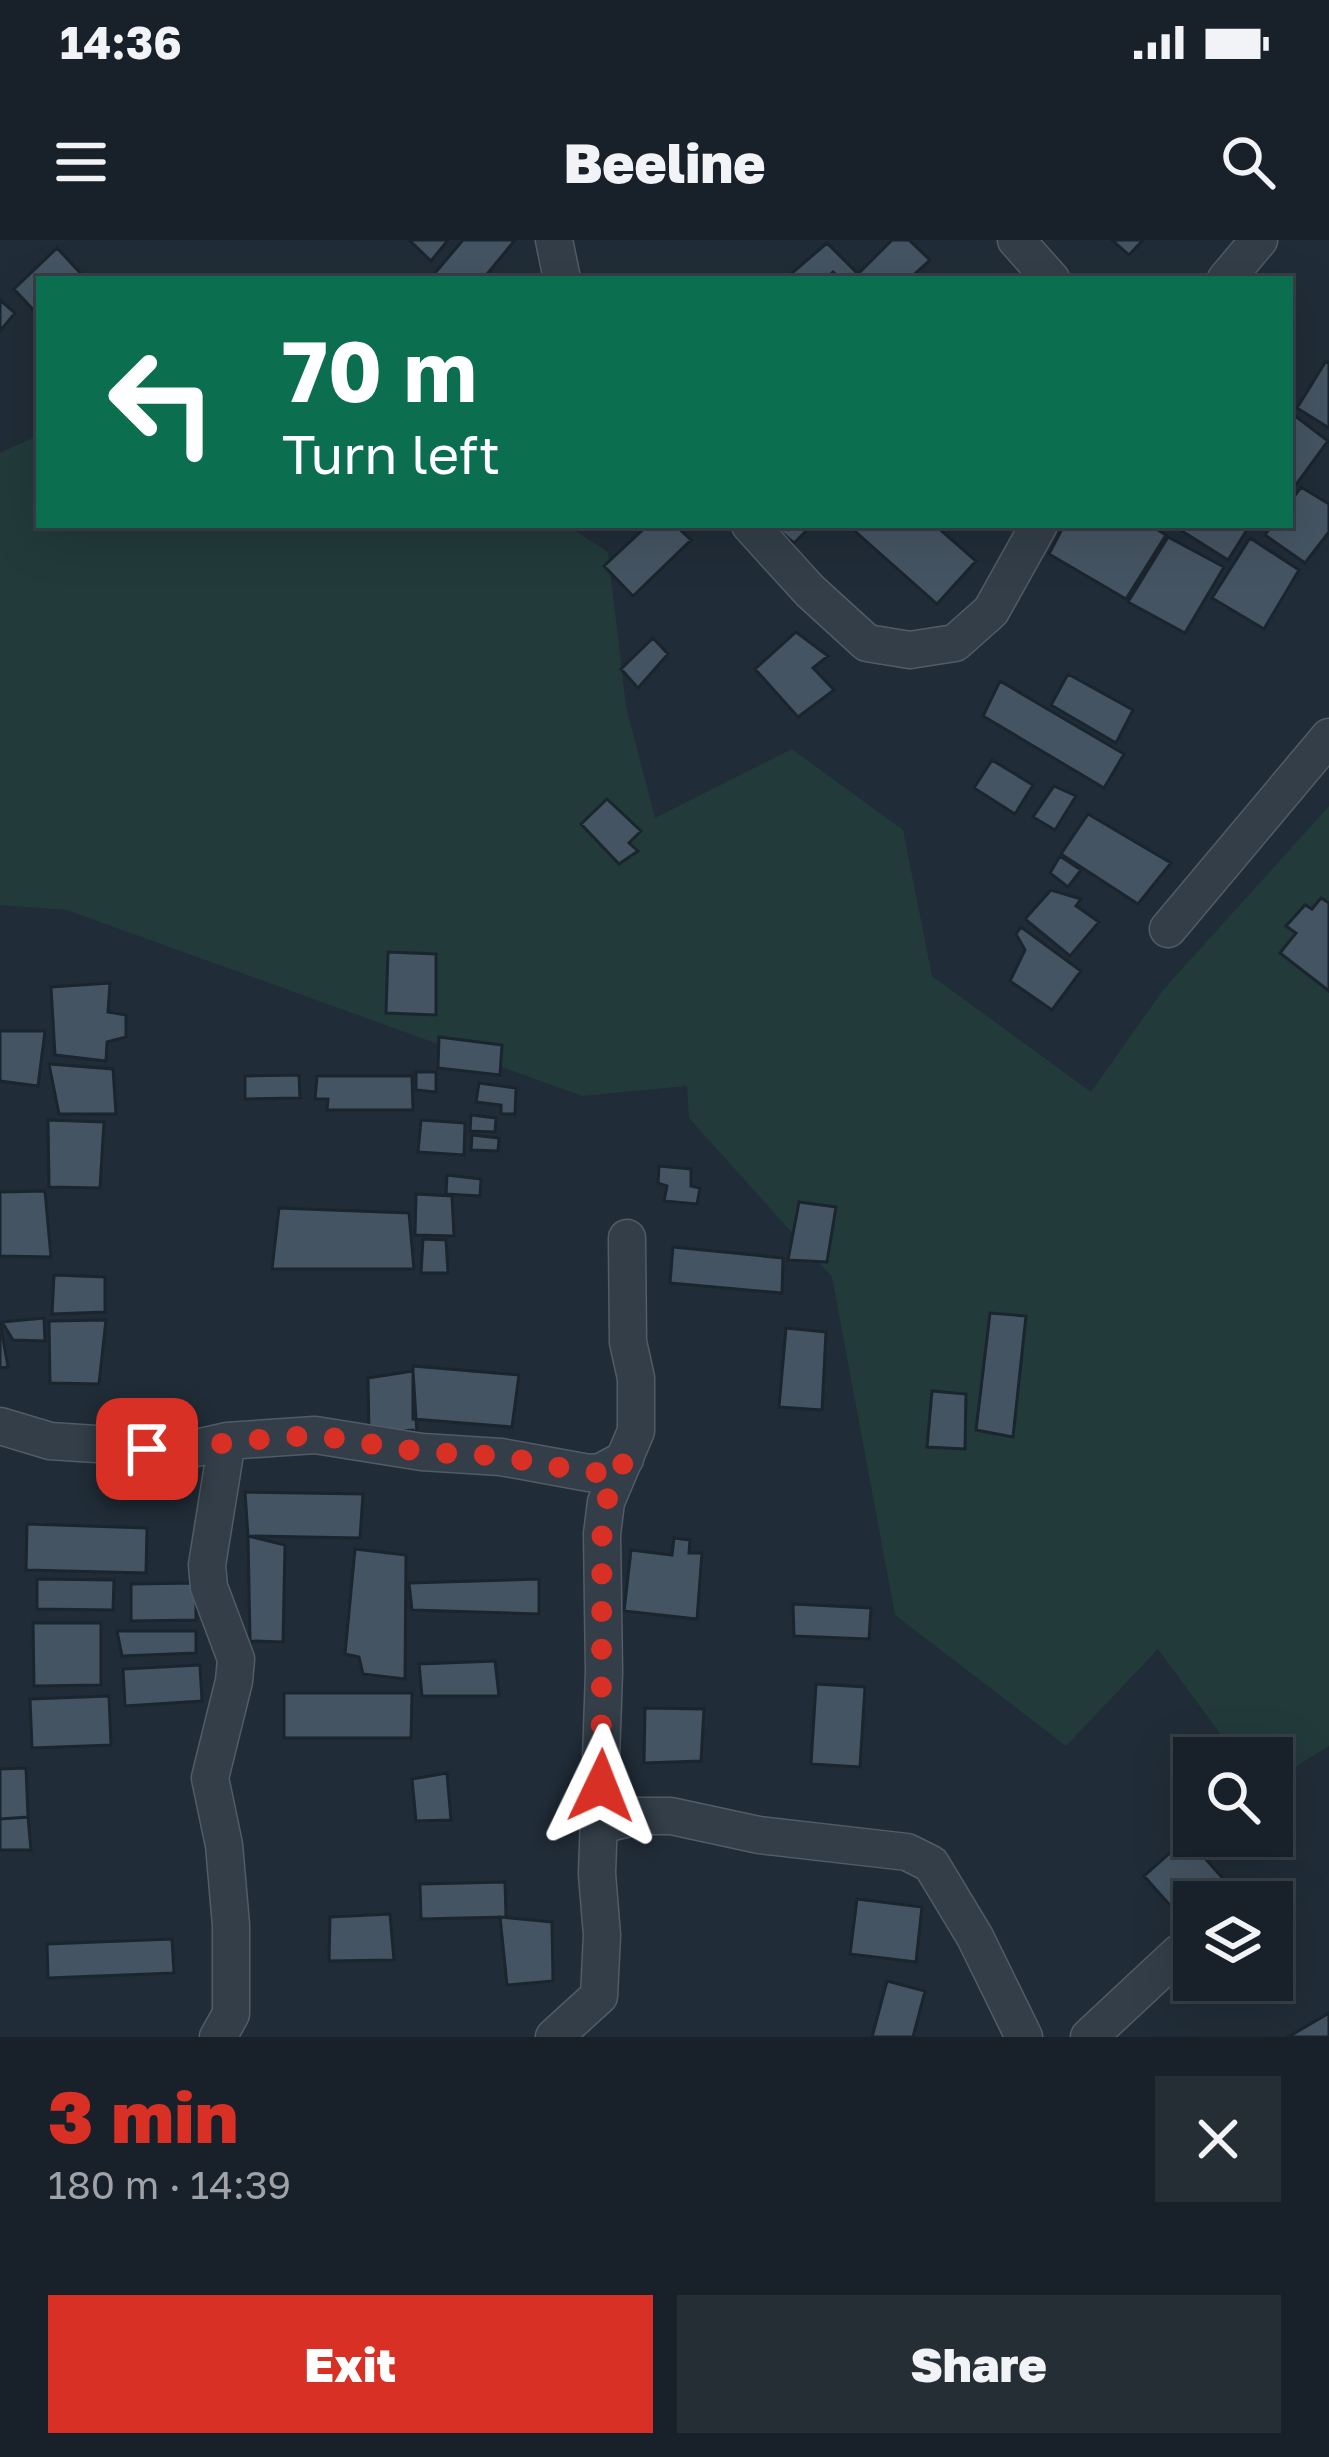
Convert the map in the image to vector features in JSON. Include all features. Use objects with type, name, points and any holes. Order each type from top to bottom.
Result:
[{"type":"street","points":[[554,240],[561,276]]},
{"type":"street","points":[[1016,240],[1048,276]]},
{"type":"street","points":[[1229,276],[1259,240]]},
{"type":"street","points":[[753,528],[867,644],[910,650],[955,644],[991,611],[1037,528]]},
{"type":"street","points":[[1168,929],[1329,736]]},
{"type":"street","points":[[554,2037],[599,1996],[602,1534],[606,1502],[636,1431],[636,1378],[628,1342],[627,1238]]},
{"type":"street","points":[[0,1426],[50,1441],[199,1450],[227,1442],[315,1435],[422,1452],[501,1456],[589,1473],[625,1459]]},
{"type":"street","points":[[227,1442],[207,1565],[209,1587],[236,1659],[210,1778],[224,1845],[233,2029]]},
{"type":"street","points":[[600,1825],[638,1816],[671,1816],[759,1835],[908,1852],[931,1864],[975,1937],[1024,2037]]},
{"type":"street","points":[[1089,2037],[1173,1959]]},
{"type":"green space","points":[[36,436],[36,528],[571,528],[608,552],[626,706],[655,818],[792,749],[903,830],[932,976],[1091,1092],[1163,990],[1329,806],[1329,1746],[1293,1768],[1293,1737],[1223,1737],[1158,1649],[1066,1746],[895,1615],[832,1277],[689,1118],[687,1086],[582,1096],[67,910],[0,905],[0,453]]},
{"type":"building","points":[[409,240],[448,240],[431,261]]},
{"type":"building","points":[[463,240],[515,240],[485,276],[435,273]]},
{"type":"building","points":[[892,240],[909,240],[930,260],[912,276],[838,276],[833,272],[829,276],[788,276],[827,243],[858,274]]},
{"type":"building","points":[[1112,240],[1143,240],[1129,255]]},
{"type":"building","points":[[57,248],[83,276],[36,276],[36,313],[14,289]]},
{"type":"building","points":[[0,300],[15,313],[0,331]]},
{"type":"building","points":[[1326,361],[1329,363],[1329,428],[1297,408]]},
{"type":"building","points":[[1293,414],[1328,441],[1293,489]]},
{"type":"building","points":[[1301,487],[1329,504],[1329,532],[1305,563],[1265,535],[1270,528],[1293,528],[1293,498]]},
{"type":"building","points":[[645,528],[678,528],[691,540],[633,596],[604,566]]},
{"type":"building","points":[[776,528],[809,528],[794,543]]},
{"type":"building","points":[[851,528],[938,528],[976,561],[937,604]]},
{"type":"building","points":[[1062,528],[1155,528],[1166,535],[1126,599],[1049,554]]},
{"type":"building","points":[[1184,528],[1248,528],[1228,560],[1182,531]]},
{"type":"building","points":[[1168,537],[1224,567],[1185,633],[1128,602]]},
{"type":"building","points":[[1250,538],[1299,570],[1264,629],[1212,598]]},
{"type":"building","points":[[796,632],[828,656],[813,668],[834,690],[798,717],[755,669]]},
{"type":"building","points":[[653,638],[668,654],[638,688],[621,669]]},
{"type":"building","points":[[1068,674],[1133,710],[1116,743],[1051,705]]},
{"type":"building","points":[[1000,681],[1124,754],[1104,788],[983,716]]},
{"type":"building","points":[[992,760],[1033,785],[1015,814],[974,788]]},
{"type":"building","points":[[1054,786],[1076,796],[1055,830],[1033,817]]},
{"type":"building","points":[[607,799],[641,831],[629,843],[638,851],[619,864],[581,824]]},
{"type":"building","points":[[1088,814],[1171,863],[1138,904],[1061,854]]},
{"type":"building","points":[[1060,856],[1081,870],[1068,887],[1050,873]]},
{"type":"building","points":[[1051,890],[1081,899],[1076,906],[1099,922],[1070,956],[1025,919]]},
{"type":"building","points":[[1321,898],[1329,903],[1329,991],[1280,953],[1296,933],[1286,926],[1305,905],[1312,909]]},
{"type":"building","points":[[1021,927],[1081,971],[1052,1010],[1010,981],[1025,950],[1016,934]]},
{"type":"building","points":[[388,952],[436,954],[436,1015],[386,1013]]},
{"type":"building","points":[[110,983],[108,1012],[126,1015],[126,1037],[107,1042],[106,1061],[55,1055],[51,987]]},
{"type":"building","points":[[0,1031],[45,1031],[38,1086],[0,1081]]},
{"type":"building","points":[[439,1037],[502,1045],[500,1075],[438,1068]]},
{"type":"building","points":[[49,1064],[113,1069],[116,1114],[59,1114]]},
{"type":"building","points":[[416,1072],[436,1072],[436,1092],[416,1090]]},
{"type":"building","points":[[299,1075],[300,1098],[245,1099],[245,1076]]},
{"type":"building","points":[[317,1076],[412,1076],[413,1110],[327,1110],[328,1099],[315,1099]]},
{"type":"building","points":[[479,1083],[516,1088],[515,1114],[501,1114],[501,1105],[476,1102]]},
{"type":"building","points":[[471,1115],[496,1118],[495,1132],[470,1131]]},
{"type":"building","points":[[48,1120],[104,1122],[100,1188],[49,1187]]},
{"type":"building","points":[[421,1120],[465,1123],[464,1155],[418,1152]]},
{"type":"building","points":[[472,1135],[499,1138],[498,1151],[471,1150]]},
{"type":"building","points":[[659,1166],[691,1169],[691,1186],[700,1188],[697,1204],[664,1201],[667,1186],[658,1183]]},
{"type":"building","points":[[447,1175],[481,1179],[480,1196],[446,1194]]},
{"type":"building","points":[[45,1191],[51,1257],[0,1256],[0,1192]]},
{"type":"building","points":[[416,1194],[452,1196],[454,1236],[415,1235]]},
{"type":"building","points":[[799,1202],[836,1207],[827,1262],[788,1260]]},
{"type":"building","points":[[279,1208],[409,1213],[414,1269],[272,1269]]},
{"type":"building","points":[[423,1239],[446,1240],[448,1273],[421,1273]]},
{"type":"building","points":[[673,1247],[783,1258],[782,1293],[670,1283]]},
{"type":"building","points":[[54,1275],[105,1277],[105,1312],[52,1314]]},
{"type":"building","points":[[990,1313],[1026,1316],[1013,1437],[976,1430]]},
{"type":"building","points":[[44,1318],[45,1341],[13,1340],[2,1322]]},
{"type":"building","points":[[106,1320],[99,1384],[50,1383],[49,1321]]},
{"type":"building","points":[[0,1322],[8,1367],[0,1368]]},
{"type":"building","points":[[786,1328],[826,1332],[822,1410],[779,1407]]},
{"type":"building","points":[[413,1366],[519,1375],[512,1427],[413,1419]]},
{"type":"building","points":[[413,1371],[417,1434],[413,1430],[369,1434],[368,1378]]},
{"type":"building","points":[[932,1391],[966,1394],[965,1449],[927,1447]]},
{"type":"building","points":[[245,1492],[363,1494],[360,1538],[248,1536]]},
{"type":"building","points":[[27,1524],[147,1528],[146,1573],[26,1570]]},
{"type":"building","points":[[248,1536],[285,1545],[283,1642],[250,1641]]},
{"type":"building","points":[[674,1538],[690,1540],[689,1553],[702,1553],[697,1619],[624,1611],[631,1550],[672,1555]]},
{"type":"building","points":[[355,1549],[406,1555],[405,1679],[363,1674],[359,1657],[345,1654]]},
{"type":"building","points":[[37,1579],[114,1580],[113,1610],[37,1609]]},
{"type":"building","points":[[539,1579],[539,1614],[412,1610],[409,1583]]},
{"type":"building","points":[[196,1583],[196,1620],[131,1621],[131,1584]]},
{"type":"building","points":[[793,1604],[871,1608],[869,1639],[794,1636]]},
{"type":"building","points":[[33,1623],[101,1623],[101,1685],[34,1686]]},
{"type":"building","points":[[117,1631],[196,1631],[196,1653],[122,1656]]},
{"type":"building","points":[[495,1661],[499,1696],[422,1696],[419,1664]]},
{"type":"building","points":[[200,1665],[202,1701],[125,1706],[123,1669]]},
{"type":"building","points":[[816,1684],[865,1687],[860,1767],[811,1764]]},
{"type":"building","points":[[284,1693],[412,1693],[411,1738],[284,1738]]},
{"type":"building","points":[[109,1696],[111,1745],[32,1748],[30,1699]]},
{"type":"building","points":[[645,1708],[704,1709],[701,1761],[644,1763]]},
{"type":"building","points":[[26,1768],[28,1817],[0,1819],[0,1769]]},
{"type":"building","points":[[447,1773],[451,1820],[416,1821],[412,1779]]},
{"type":"building","points":[[28,1817],[31,1850],[0,1850],[0,1819]]},
{"type":"building","points":[[1173,1850],[1173,1857],[1204,1857],[1225,1881],[1173,1881],[1173,1909],[1144,1876]]},
{"type":"building","points":[[505,1882],[506,1917],[421,1919],[420,1884]]},
{"type":"building","points":[[857,1899],[922,1907],[916,1962],[850,1954]]},
{"type":"building","points":[[390,1914],[394,1960],[329,1961],[330,1917]]},
{"type":"building","points":[[500,1917],[552,1922],[553,1981],[507,1985]]},
{"type":"building","points":[[172,1939],[174,1973],[48,1978],[47,1944]]},
{"type":"building","points":[[887,1981],[925,1991],[913,2037],[872,2037]]},
{"type":"building","points":[[1329,2013],[1329,2037],[1288,2037]]},
{"type":"route","points":[[147,1449],[199,1450],[227,1442],[315,1435],[422,1452],[501,1456],[589,1473],[625,1459],[606,1502],[602,1534],[601,1786]]}]
